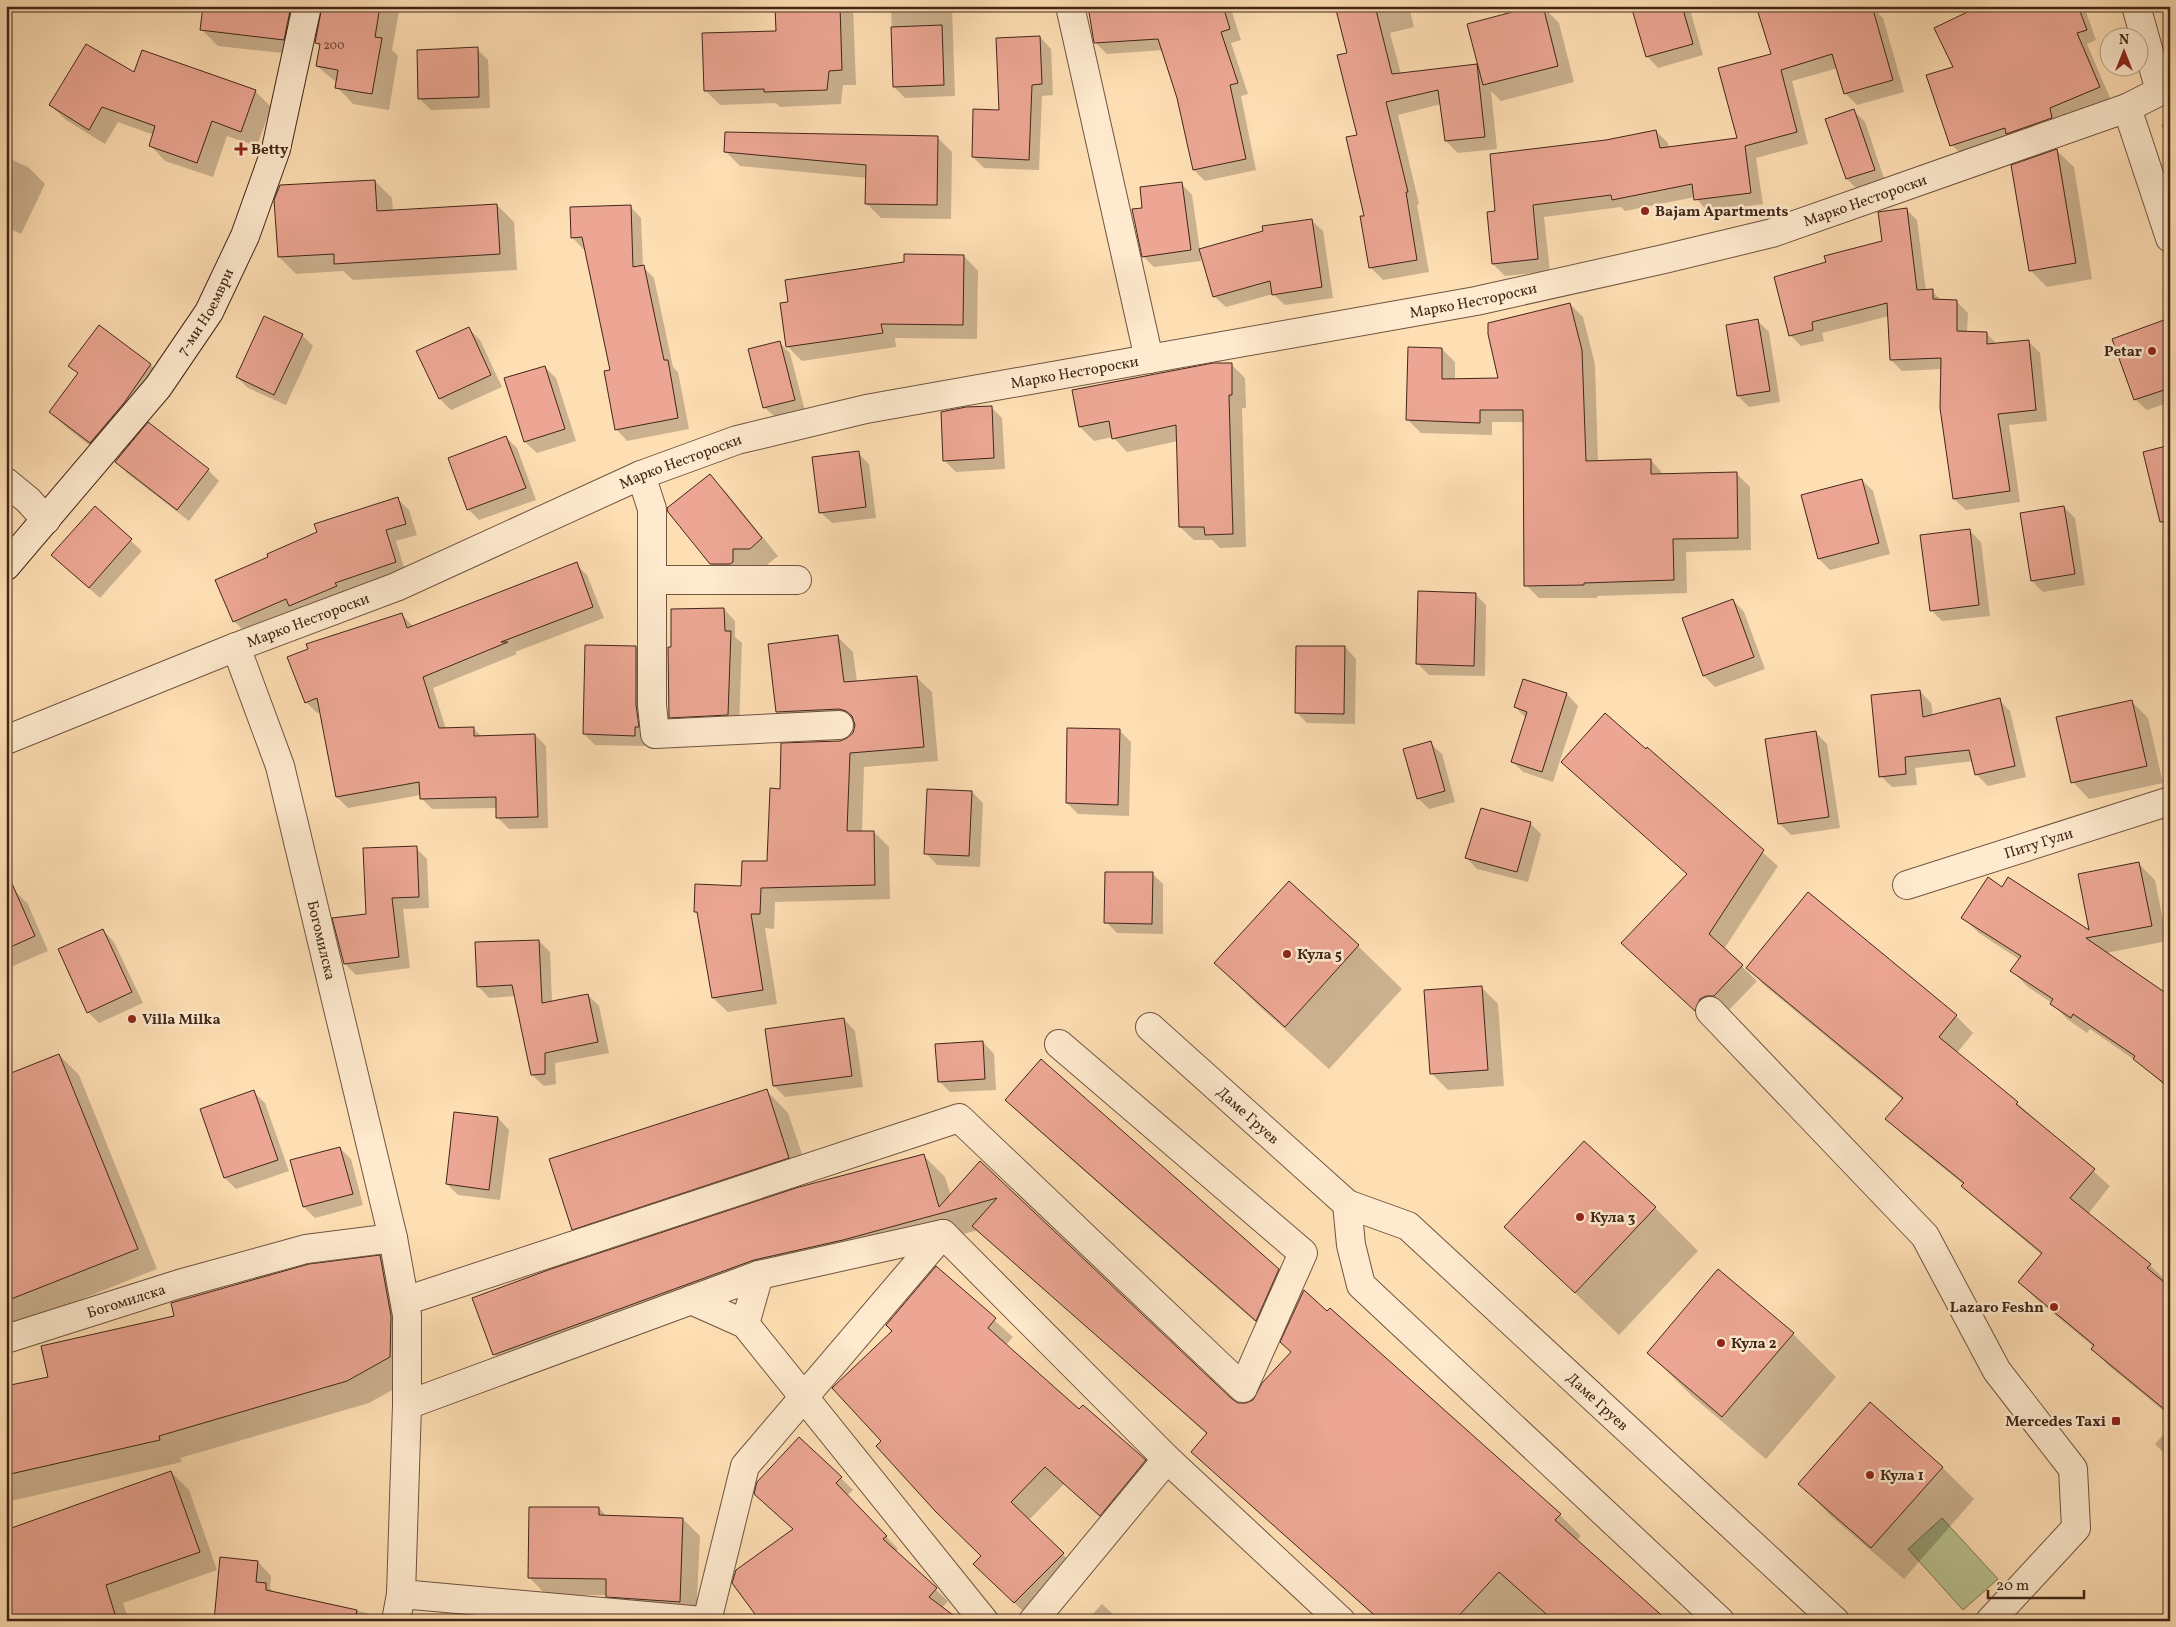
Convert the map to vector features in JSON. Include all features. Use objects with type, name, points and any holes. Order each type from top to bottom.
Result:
[{"type":"street","name":"7-ми Ноември","points":[[6,566],[158,387],[209,312],[245,236],[276,149],[306,6]]},
{"type":"street","points":[[1070,6],[1149,359]]},
{"type":"street","points":[[2136,6],[2165,89]]},
{"type":"street","name":"Марко Нестороски","points":[[6,740],[236,647],[396,587],[641,475],[737,440],[866,409],[1476,301],[1772,233],[2127,108],[2165,89]]},
{"type":"street","points":[[2127,108],[2170,238]]},
{"type":"street","points":[[641,475],[652,509],[652,705],[655,734],[839,724]]},
{"type":"street","points":[[6,482],[28,500],[46,520]]},
{"type":"street","points":[[652,580],[796,580]]},
{"type":"street","name":"Богомилска","points":[[236,647],[280,766],[393,1238],[405,1301],[407,1315],[407,1405],[401,1594],[396,1621]]},
{"type":"street","name":"Питу Гули","points":[[1907,886],[2170,801]]},
{"type":"street","points":[[1710,1011],[1925,1236],[1997,1371],[2073,1469],[2076,1528],[1990,1621]]},
{"type":"street","name":"Даме Груев","points":[[1150,1027],[1347,1204],[1408,1226],[1835,1621]]},
{"type":"street","points":[[405,1301],[959,1118],[1243,1388],[1303,1253],[1059,1044]]},
{"type":"street","points":[[1347,1204],[1351,1246],[1361,1285],[1720,1621]]},
{"type":"street","points":[[407,1405],[759,1275],[943,1234]]},
{"type":"street","points":[[401,1594],[705,1621],[745,1466],[943,1234]]},
{"type":"street","points":[[943,1234],[1167,1459],[1341,1621]]},
{"type":"street","name":"Богомилска","points":[[6,1339],[179,1284],[306,1249],[393,1238]]},
{"type":"street","points":[[745,1324],[759,1275]]},
{"type":"street","points":[[691,1300],[745,1324],[984,1621]]},
{"type":"street","points":[[1033,1621],[1167,1459]]},
{"type":"green space","points":[[1942,1518],[1998,1579],[1963,1610],[1908,1549]]},
{"type":"building","points":[[203,6],[291,6],[284,40],[200,30]]},
{"type":"building","points":[[322,6],[380,6],[375,37],[382,38],[372,94],[335,88],[338,70],[316,66],[320,44],[315,43]]},
{"type":"building","points":[[775,6],[840,6],[842,70],[829,71],[827,90],[764,92],[764,89],[704,91],[702,33],[776,31]]},
{"type":"building","points":[[1088,6],[1223,6],[1230,29],[1221,32],[1238,83],[1230,85],[1246,159],[1193,170],[1177,98],[1158,39],[1094,43]]},
{"type":"building","points":[[1335,6],[1375,6],[1392,74],[1477,64],[1485,137],[1445,141],[1438,90],[1386,102],[1408,192],[1406,192],[1417,260],[1369,268],[1360,216],[1364,216],[1346,137],[1357,135],[1337,55],[1347,53]]},
{"type":"building","points":[[1535,6],[1543,6],[1558,66],[1483,85],[1467,24]]},
{"type":"building","points":[[1631,6],[1682,6],[1693,44],[1646,57]]},
{"type":"building","points":[[1756,6],[1872,6],[1893,80],[1844,94],[1832,54],[1781,70],[1797,132],[1745,146],[1751,193],[1694,200],[1692,184],[1612,200],[1611,195],[1533,205],[1538,259],[1492,264],[1487,212],[1495,211],[1490,154],[1606,140],[1656,130],[1660,148],[1737,138],[1718,68],[1771,54]]},
{"type":"building","points":[[1980,6],[2078,6],[2087,30],[2077,33],[2100,87],[2050,108],[2052,118],[2006,134],[2005,128],[1950,146],[1926,75],[1953,67],[1934,28]]},
{"type":"building","points":[[942,25],[944,85],[893,87],[891,27]]},
{"type":"building","points":[[1040,36],[1042,84],[1032,85],[1029,160],[972,157],[973,109],[999,110],[996,38]]},
{"type":"building","points":[[86,44],[134,72],[142,50],[256,90],[241,132],[212,121],[197,163],[149,146],[155,126],[102,107],[89,130],[49,105]]},
{"type":"building","points":[[478,47],[479,97],[418,99],[417,50]]},
{"type":"building","points":[[1854,109],[1875,170],[1846,179],[1825,119]]},
{"type":"building","points":[[725,132],[938,136],[937,205],[865,204],[866,165],[724,152]]},
{"type":"building","points":[[2057,149],[2076,263],[2029,271],[2011,165]]},
{"type":"building","points":[[375,180],[377,211],[497,204],[500,254],[334,264],[334,254],[278,257],[274,200],[280,185]]},
{"type":"building","points":[[1182,182],[1191,250],[1142,257],[1132,209],[1142,208],[1140,187]]},
{"type":"building","points":[[631,205],[633,267],[644,265],[664,360],[668,360],[678,418],[615,430],[604,371],[610,370],[582,237],[571,238],[570,207]]},
{"type":"building","points":[[1907,208],[1917,290],[1933,289],[1933,299],[1957,300],[1957,331],[1987,332],[1987,344],[2029,340],[2036,410],[1998,414],[2010,491],[1953,499],[1940,408],[1941,358],[1890,360],[1887,303],[1812,322],[1813,330],[1789,336],[1774,277],[1826,262],[1824,256],[1882,241],[1878,212]]},
{"type":"building","points":[[1312,219],[1322,287],[1272,295],[1270,281],[1213,297],[1199,249],[1263,231],[1262,226]]},
{"type":"building","points":[[904,254],[964,255],[963,325],[881,324],[883,333],[786,347],[780,303],[788,302],[785,280],[904,262]]},
{"type":"building","points":[[1570,303],[1582,350],[1586,461],[1651,459],[1651,474],[1737,472],[1738,538],[1673,539],[1674,580],[1524,586],[1523,410],[1480,410],[1480,423],[1406,420],[1408,347],[1442,348],[1442,379],[1498,378],[1488,334],[1488,323]]},
{"type":"building","points":[[264,316],[303,334],[274,395],[236,377]]},
{"type":"building","points":[[1758,319],[1770,391],[1737,396],[1726,325]]},
{"type":"building","points":[[2164,320],[2170,335],[2170,388],[2134,400],[2112,339]]},
{"type":"building","points":[[99,325],[151,364],[124,403],[90,443],[49,412],[78,373],[68,366]]},
{"type":"building","points":[[469,327],[491,375],[439,399],[416,351]]},
{"type":"building","points":[[780,341],[795,400],[763,408],[748,349]]},
{"type":"building","points":[[1213,363],[1232,363],[1232,395],[1229,395],[1233,534],[1205,535],[1204,527],[1179,527],[1176,425],[1112,439],[1109,421],[1079,427],[1072,390]]},
{"type":"building","points":[[545,366],[565,429],[524,442],[504,378]]},
{"type":"building","points":[[992,406],[994,458],[943,461],[941,412],[966,407]]},
{"type":"building","points":[[148,422],[209,469],[177,510],[115,462]]},
{"type":"building","points":[[506,436],[526,488],[467,510],[448,458]]},
{"type":"building","points":[[2170,445],[2170,521],[2160,522],[2143,452]]},
{"type":"building","points":[[859,451],[866,507],[819,513],[812,457]]},
{"type":"building","points":[[710,474],[762,538],[750,549],[733,549],[733,562],[730,564],[710,564],[668,512],[667,508]]},
{"type":"building","points":[[1862,479],[1879,543],[1818,559],[1801,495]]},
{"type":"building","points":[[398,497],[406,524],[386,530],[396,562],[335,583],[337,586],[289,606],[286,599],[233,622],[215,580],[268,557],[267,554],[317,532],[314,524]]},
{"type":"building","points":[[95,506],[132,539],[89,588],[51,555]]},
{"type":"building","points":[[2064,506],[2075,574],[2031,581],[2020,513]]},
{"type":"building","points":[[1970,529],[1979,605],[1930,611],[1920,535]]},
{"type":"building","points":[[577,562],[593,607],[501,642],[508,642],[423,677],[439,728],[474,727],[474,736],[535,734],[538,817],[496,818],[496,797],[420,799],[419,782],[336,797],[317,698],[305,703],[287,657],[308,649],[306,644],[402,613],[407,628]]},
{"type":"building","points":[[1418,591],[1476,593],[1474,666],[1416,664]]},
{"type":"building","points":[[1733,599],[1754,657],[1703,676],[1682,618]]},
{"type":"building","points":[[724,608],[725,631],[731,631],[728,715],[669,718],[668,647],[671,647],[671,609]]},
{"type":"building","points":[[838,635],[844,682],[917,676],[924,747],[850,753],[847,831],[874,831],[875,885],[761,888],[760,914],[751,914],[763,990],[712,998],[697,912],[694,912],[695,884],[741,886],[742,861],[767,861],[770,788],[780,789],[781,743],[840,741],[853,733],[855,725],[852,716],[846,711],[839,709],[776,712],[768,644]]},
{"type":"building","points":[[585,645],[636,646],[636,705],[639,727],[635,727],[635,736],[583,734]]},
{"type":"building","points":[[1296,646],[1345,646],[1344,714],[1295,713]]},
{"type":"building","points":[[1523,679],[1567,693],[1542,772],[1511,762],[1527,712],[1514,707]]},
{"type":"building","points":[[1920,690],[1923,717],[2000,698],[2015,766],[1975,775],[1969,750],[1905,757],[1906,774],[1879,777],[1871,695]]},
{"type":"building","points":[[2132,700],[2147,766],[2071,783],[2056,717]]},
{"type":"building","points":[[1605,713],[1646,749],[1647,747],[1764,850],[1709,934],[1743,965],[1714,996],[1706,996],[1700,999],[1695,1011],[1621,943],[1687,874],[1561,762]]},
{"type":"building","points":[[1067,728],[1120,729],[1118,805],[1066,803]]},
{"type":"building","points":[[1816,731],[1829,817],[1778,824],[1765,739]]},
{"type":"building","points":[[1431,741],[1445,791],[1417,799],[1403,749]]},
{"type":"building","points":[[927,789],[972,791],[969,856],[924,854]]},
{"type":"building","points":[[1481,808],[1531,822],[1517,872],[1465,858]]},
{"type":"building","points":[[417,846],[419,897],[392,898],[399,957],[344,964],[332,918],[366,914],[363,848]]},
{"type":"building","points":[[2139,862],[2152,926],[2086,938],[2170,996],[2170,1088],[2133,1059],[2135,1056],[2073,1014],[2071,1018],[2050,1004],[2053,999],[2010,971],[2021,956],[1961,918],[1988,877],[2002,887],[2008,877],[2089,930],[2078,874]]},
{"type":"building","points":[[6,870],[35,936],[6,949]]},
{"type":"building","points":[[1105,872],[1153,872],[1152,924],[1104,923]]},
{"type":"building","name":"Кула 5","points":[[1289,881],[1359,945],[1285,1027],[1214,963]]},
{"type":"building","points":[[1808,892],[1957,1015],[1939,1037],[2095,1169],[2070,1198],[2151,1264],[2147,1268],[2170,1287],[2170,1414],[2091,1349],[2094,1345],[2018,1282],[2042,1253],[1961,1186],[1964,1183],[1885,1119],[1903,1098],[1746,968]]},
{"type":"building","points":[[103,929],[132,992],[87,1013],[58,949]]},
{"type":"building","points":[[539,940],[542,1003],[588,994],[598,1042],[545,1053],[545,1074],[531,1075],[512,985],[477,987],[475,942]]},
{"type":"building","points":[[1482,986],[1488,1070],[1430,1074],[1424,990]]},
{"type":"building","points":[[844,1018],[852,1076],[773,1086],[765,1029]]},
{"type":"building","points":[[983,1041],[985,1079],[938,1082],[935,1044]]},
{"type":"building","points":[[59,1054],[138,1249],[6,1301],[6,1075]]},
{"type":"building","points":[[1041,1059],[1279,1269],[1256,1321],[1005,1100]]},
{"type":"building","points":[[767,1089],[789,1158],[572,1230],[549,1159]]},
{"type":"building","points":[[254,1090],[278,1160],[224,1178],[200,1109]]},
{"type":"building","points":[[454,1112],[498,1117],[489,1190],[446,1184]]},
{"type":"building","name":"Кула 3","points":[[1584,1141],[1656,1207],[1575,1293],[1504,1227]]},
{"type":"building","points":[[340,1147],[353,1194],[303,1207],[290,1160]]},
{"type":"building","points":[[924,1154],[939,1207],[980,1161],[1238,1403],[1246,1403],[1253,1400],[1262,1383],[1291,1352],[1280,1342],[1304,1290],[1327,1311],[1330,1308],[1561,1514],[1555,1520],[1668,1621],[1554,1621],[1499,1572],[1454,1621],[1381,1621],[1191,1452],[1207,1433],[972,1226],[997,1198],[843,1240],[754,1260],[493,1355],[472,1298],[551,1269],[799,1187]]},
{"type":"building","points":[[380,1255],[391,1316],[390,1357],[347,1381],[159,1436],[160,1440],[6,1475],[6,1386],[48,1377],[41,1346],[174,1316],[171,1303],[309,1264]]},
{"type":"building","points":[[936,1266],[996,1318],[988,1328],[1079,1409],[1083,1405],[1146,1460],[1100,1516],[1045,1467],[1011,1502],[1064,1553],[1014,1603],[973,1564],[981,1556],[936,1512],[876,1446],[881,1441],[832,1388],[892,1331],[886,1325]]},
{"type":"building","name":"Кула 2","points":[[1718,1269],[1794,1333],[1722,1417],[1647,1353]]},
{"type":"building","name":"Кула 1","points":[[1870,1402],[1943,1467],[1871,1548],[1798,1484]]},
{"type":"building","points":[[799,1437],[842,1477],[836,1483],[887,1536],[883,1539],[937,1588],[929,1597],[961,1621],[760,1621],[732,1583],[736,1570],[793,1529],[754,1494],[757,1482]]},
{"type":"building","points":[[171,1471],[200,1552],[106,1585],[117,1621],[6,1621],[6,1530]]},
{"type":"building","points":[[529,1507],[599,1507],[599,1515],[683,1518],[680,1602],[606,1597],[606,1579],[528,1578]]},
{"type":"building","points":[[220,1557],[258,1561],[256,1582],[266,1583],[266,1590],[357,1610],[355,1621],[214,1621]]},
{"type":"place","name":"Betty","points":[[241,149]]},
{"type":"place","name":"Bajam Apartments","points":[[1645,211]]},
{"type":"place","name":"Petar","points":[[2152,351]]},
{"type":"place","name":"Кула 5","points":[[1287,954]]},
{"type":"place","name":"Villa Milka","points":[[132,1019]]},
{"type":"place","name":"Кула 3","points":[[1580,1217]]},
{"type":"place","name":"Lazaro Feshn","points":[[2054,1307]]},
{"type":"place","name":"Кула 2","points":[[1721,1343]]},
{"type":"place","name":"Mercedes Taxi","points":[[2116,1421]]},
{"type":"place","name":"Кула 1","points":[[1870,1475]]}]
